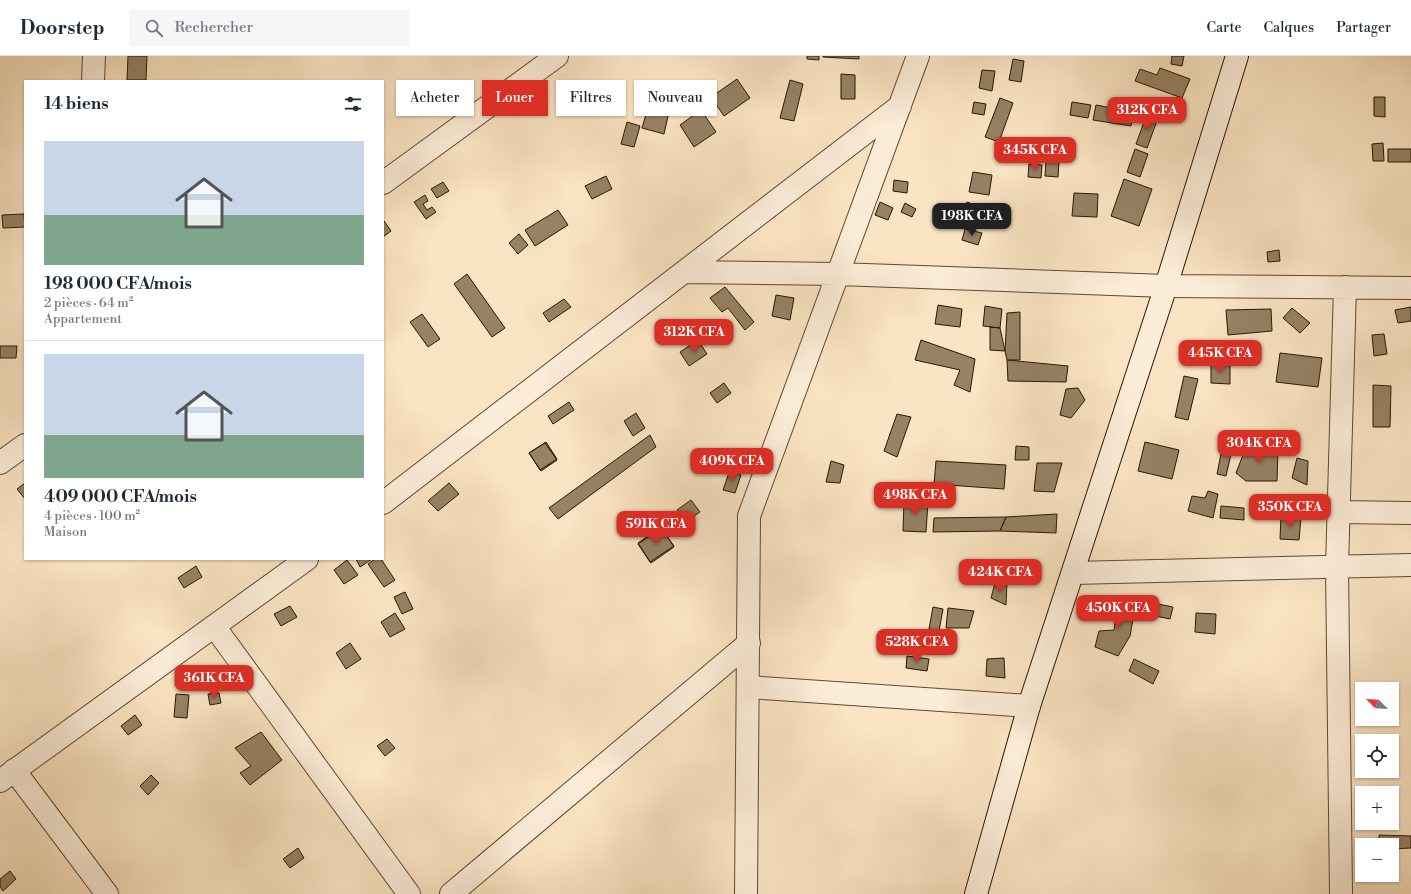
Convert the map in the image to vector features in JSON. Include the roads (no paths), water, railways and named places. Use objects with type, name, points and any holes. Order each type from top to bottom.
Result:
[{"type":"street","points":[[93,80],[94,56]]},
{"type":"street","points":[[384,182],[557,56]]},
{"type":"street","points":[[746,894],[749,516],[918,56]]},
{"type":"street","points":[[976,894],[1029,706],[1166,286],[1237,56]]},
{"type":"street","points":[[384,502],[900,106]]},
{"type":"street","points":[[684,272],[838,274],[1166,286],[1411,288]]},
{"type":"street","points":[[1341,894],[1338,567],[1345,287]]},
{"type":"street","points":[[0,463],[24,446]]},
{"type":"street","points":[[1339,512],[1411,513]]},
{"type":"street","points":[[107,894],[7,776],[306,560]]},
{"type":"street","points":[[1073,573],[1411,565]]},
{"type":"street","points":[[214,626],[409,894]]},
{"type":"street","points":[[451,894],[749,643]]},
{"type":"street","points":[[748,687],[1029,706]]}]
